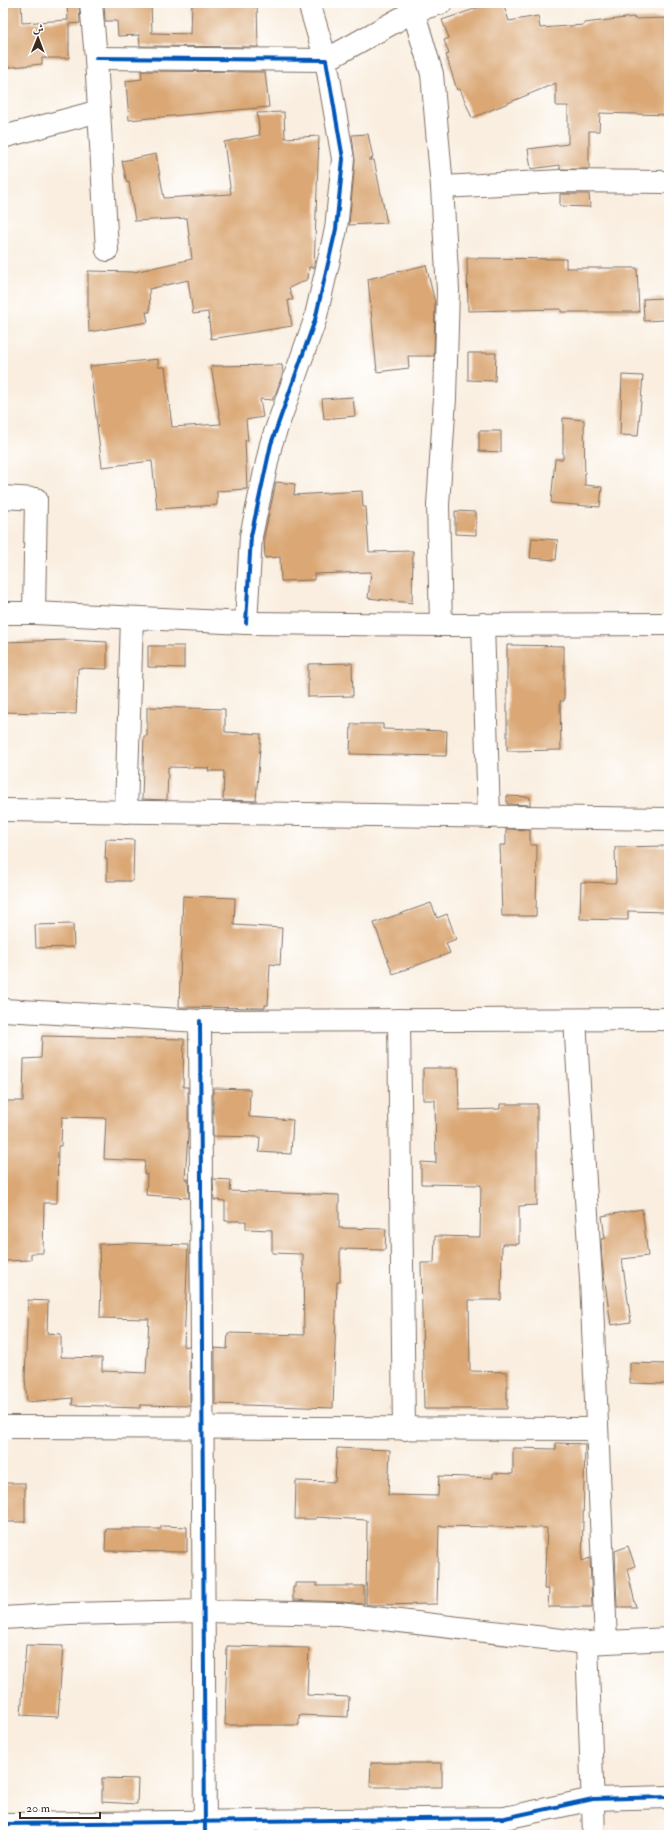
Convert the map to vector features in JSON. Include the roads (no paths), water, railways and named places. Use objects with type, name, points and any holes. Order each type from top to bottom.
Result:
[{"type":"street","points":[[90,3],[96,58],[107,250]]},
{"type":"street","points":[[246,623],[251,536],[271,444],[315,320],[336,229],[343,159],[326,60],[309,3]]},
{"type":"street","points":[[96,58],[326,60],[412,7],[441,3]]},
{"type":"street","points":[[412,7],[432,74],[442,187],[448,290],[445,398],[438,505],[441,625]]},
{"type":"street","points":[[3,137],[99,111]]},
{"type":"street","points":[[442,187],[561,181],[669,182]]},
{"type":"street","points":[[3,496],[36,499],[34,613]]},
{"type":"street","points":[[3,614],[34,613],[246,623],[441,625],[669,624]]},
{"type":"street","points":[[126,812],[132,618]]},
{"type":"street","points":[[483,624],[489,817]]},
{"type":"street","points":[[3,810],[669,819]]},
{"type":"street","points":[[3,1010],[200,1021],[669,1019]]},
{"type":"street","points":[[399,1020],[404,1428]]},
{"type":"street","points":[[575,1020],[591,1279],[597,1429],[596,1642],[593,1799],[594,1835]]},
{"type":"street","points":[[200,1021],[205,1828]]},
{"type":"street","points":[[3,1427],[597,1429]]},
{"type":"street","points":[[3,1618],[69,1614],[204,1611],[340,1614],[596,1642],[669,1639]]},
{"type":"street","points":[[3,1824],[205,1828],[394,1827],[505,1818],[593,1799],[669,1797]]}]
